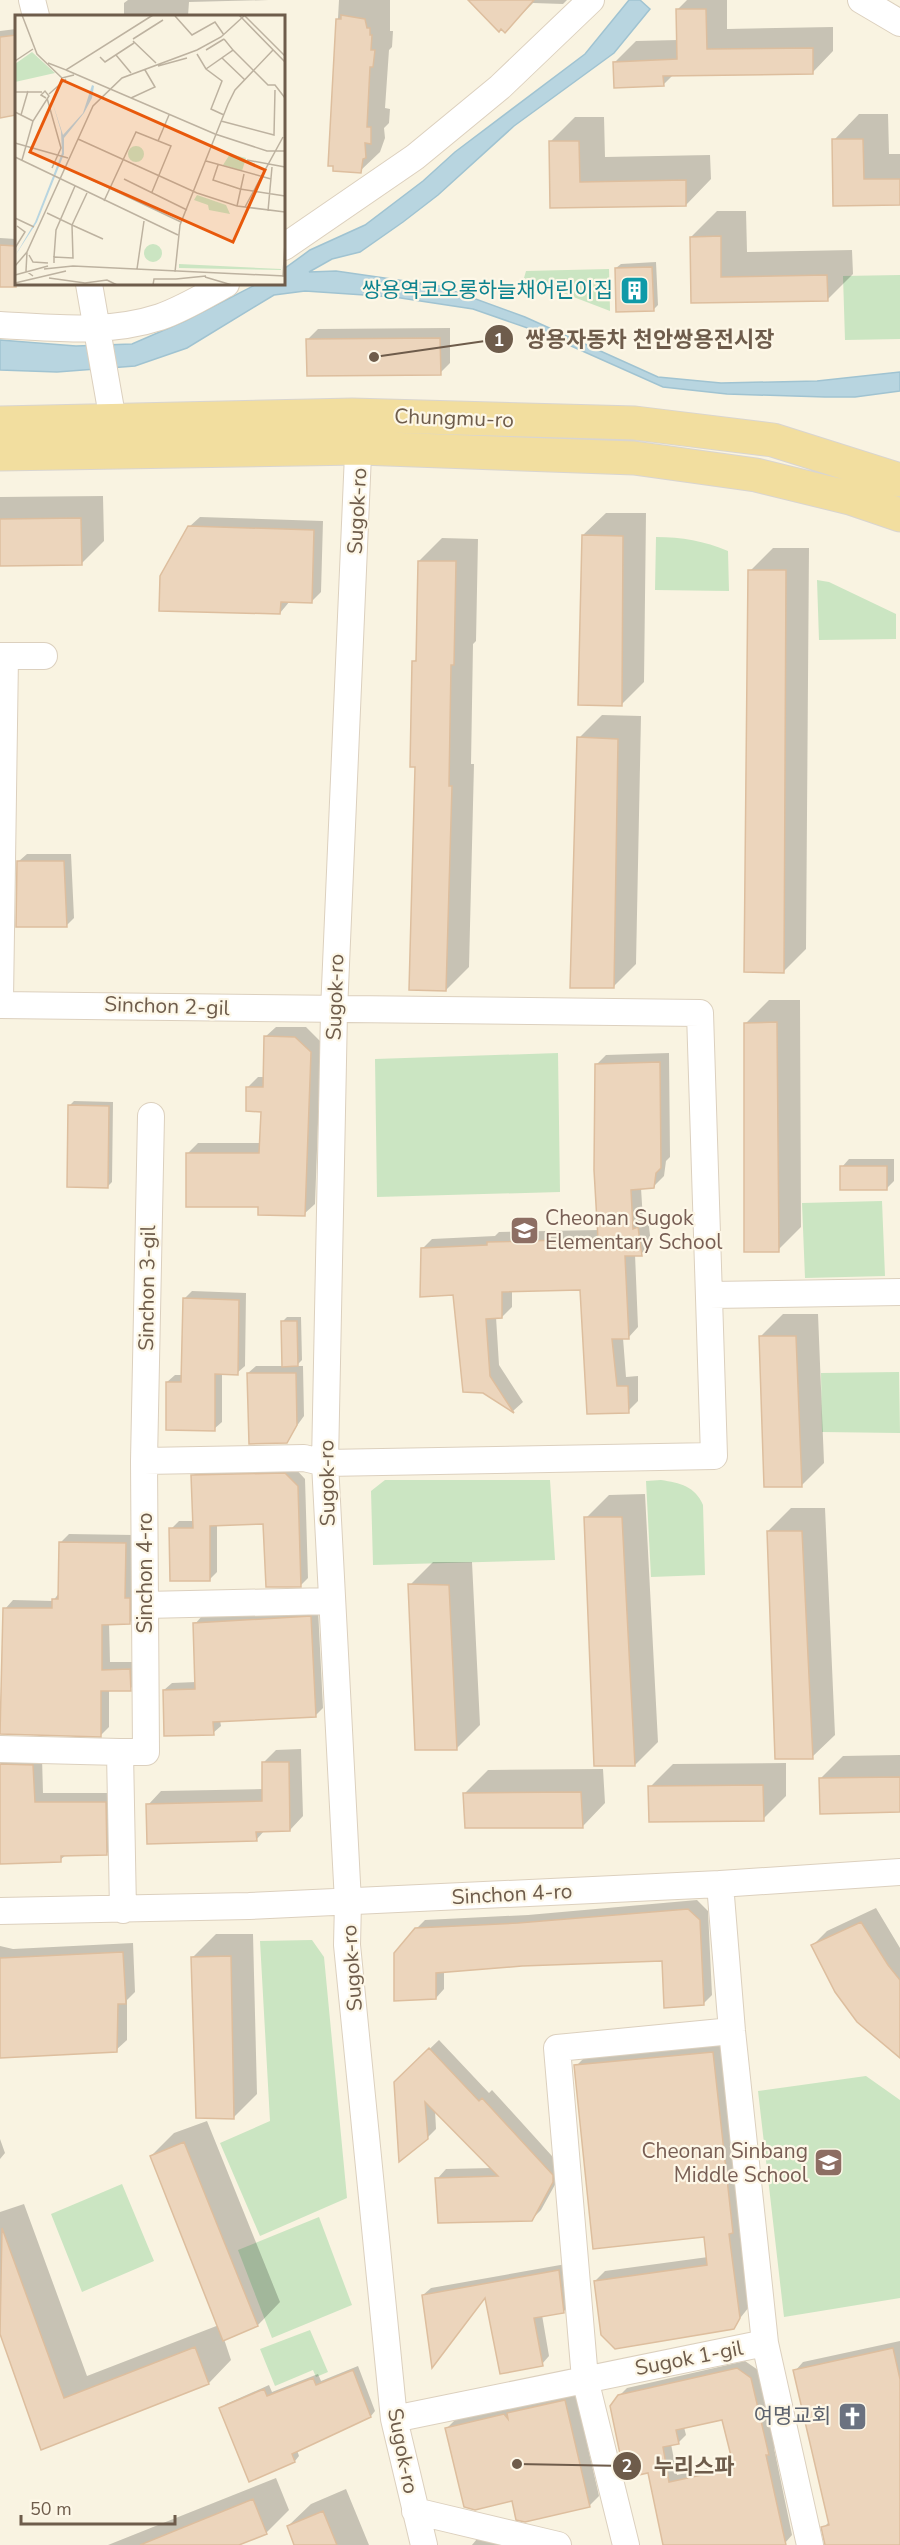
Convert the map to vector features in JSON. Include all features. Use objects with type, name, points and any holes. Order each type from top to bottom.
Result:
[{"type":"main road","name":"Chungmu-ro","points":[[0,423],[359,415],[635,423],[773,440],[900,480]]},
{"type":"main road","name":"Chungmu-ro","points":[[0,454],[360,448],[634,458],[756,476],[850,498],[900,515]]},
{"type":"street","points":[[32,0],[36,15]]},
{"type":"street","points":[[285,246],[415,157],[500,87],[591,0]]},
{"type":"street","points":[[861,0],[900,23]]},
{"type":"street","points":[[89,285],[113,421]]},
{"type":"street","points":[[0,325],[98,334],[158,317],[187,305],[224,285]]},
{"type":"street","name":"Sugok-ro","points":[[359,415],[360,448],[334,1011],[325,1463],[348,1902],[347,1945],[394,2419],[424,2545]]},
{"type":"street","points":[[0,1003],[2,656],[44,656]]},
{"type":"street","name":"Sinchon 2-gil","points":[[0,1003],[334,1011],[700,1013],[709,1295]]},
{"type":"street","name":"Sinchon 3-gil","points":[[144,1461],[151,1116]]},
{"type":"street","points":[[144,1461],[304,1458],[325,1463],[714,1456],[709,1295],[900,1292]]},
{"type":"street","name":"Sinchon 4-ro","points":[[120,1752],[146,1752],[144,1461]]},
{"type":"street","points":[[145,1605],[331,1601]]},
{"type":"street","points":[[0,1749],[120,1752],[123,1910]]},
{"type":"street","name":"Sinchon 4-ro","points":[[0,1911],[123,1910],[348,1902],[720,1884],[900,1872]]},
{"type":"street","points":[[720,1884],[732,2031],[765,2343]]},
{"type":"street","points":[[626,2545],[585,2379],[557,2048],[732,2031]]},
{"type":"street","name":"Sugok 1-gil","points":[[394,2419],[765,2343],[810,2545]]},
{"type":"street","points":[[415,2511],[558,2545]]},
{"type":"green space","points":[[609,269],[610,311],[524,278],[526,271]]},
{"type":"green space","points":[[900,275],[900,339],[845,340],[843,276]]},
{"type":"green space","points":[[656,537],[693,540],[728,551],[729,591],[655,590]]},
{"type":"green space","points":[[817,580],[829,582],[896,614],[896,639],[819,640]]},
{"type":"green space","points":[[558,1053],[560,1192],[377,1197],[375,1059]]},
{"type":"green space","points":[[882,1201],[885,1276],[805,1278],[802,1203]]},
{"type":"green space","points":[[899,1372],[900,1433],[822,1432],[821,1373]]},
{"type":"green space","points":[[385,1480],[550,1480],[555,1560],[373,1565],[371,1491]]},
{"type":"green space","points":[[661,1480],[686,1486],[696,1494],[703,1505],[705,1575],[651,1577],[646,1481]]},
{"type":"green space","points":[[312,1940],[324,1957],[347,2198],[260,2236],[220,2143],[270,2121],[260,1941]]},
{"type":"green space","points":[[866,2076],[900,2100],[900,2298],[784,2317],[758,2091]]},
{"type":"green space","points":[[122,2184],[154,2261],[82,2292],[51,2214]]},
{"type":"green space","points":[[319,2217],[352,2305],[272,2338],[238,2250]]},
{"type":"green space","points":[[310,2330],[328,2372],[316,2377],[313,2370],[275,2386],[260,2349]]},
{"type":"water","points":[[629,0],[640,0],[650,9],[614,53],[514,126],[438,195],[403,222],[360,252],[332,259],[309,272],[336,271],[440,286],[525,317],[658,377],[721,383],[817,381],[900,372],[900,391],[855,397],[825,397],[727,394],[663,387],[542,333],[473,309],[394,297],[305,291],[274,295],[187,348],[135,366],[57,372],[0,370],[0,340],[76,346],[132,344],[185,321],[255,285],[285,285],[285,268],[310,250],[365,225],[423,181],[455,152],[585,54]]},
{"type":"building","points":[[468,0],[534,0],[505,33],[501,29],[499,32]]},
{"type":"building","points":[[676,9],[706,9],[707,49],[813,48],[813,74],[663,76],[664,86],[614,88],[613,62],[677,59]]},
{"type":"building","points":[[341,15],[365,19],[367,28],[370,28],[370,35],[372,35],[371,50],[375,50],[373,67],[370,67],[367,127],[371,127],[371,144],[365,143],[366,158],[363,159],[361,173],[333,171],[333,166],[328,166],[336,19],[341,19]]},
{"type":"building","points":[[15,35],[15,115],[0,118],[0,37]]},
{"type":"building","points":[[832,139],[863,139],[864,179],[900,179],[900,205],[833,206]]},
{"type":"building","points":[[549,141],[579,141],[580,182],[686,180],[686,206],[550,208]]},
{"type":"building","points":[[721,236],[721,277],[827,275],[828,301],[691,303],[690,237]]},
{"type":"building","points":[[0,245],[15,246],[16,287],[0,287]]},
{"type":"building","name":"쌍용역코오롱하늘채어린이집","points":[[652,267],[654,311],[616,312],[615,268]]},
{"type":"building","points":[[440,338],[441,375],[307,376],[306,339]]},
{"type":"building","points":[[81,518],[82,565],[0,566],[0,519]]},
{"type":"building","points":[[188,526],[314,530],[312,603],[281,602],[280,614],[159,611],[160,576]]},
{"type":"building","points":[[582,535],[623,536],[622,706],[578,705]]},
{"type":"building","points":[[418,561],[456,561],[454,665],[451,665],[449,786],[452,786],[446,991],[409,990],[415,767],[410,767],[412,661],[416,661]]},
{"type":"building","points":[[748,570],[786,570],[784,973],[744,972]]},
{"type":"building","points":[[577,737],[618,739],[614,988],[570,988]]},
{"type":"building","points":[[17,861],[64,861],[67,927],[16,927]]},
{"type":"building","points":[[777,1022],[779,1252],[744,1252],[744,1023]]},
{"type":"building","points":[[264,1036],[295,1037],[311,1052],[305,1216],[258,1215],[258,1207],[186,1207],[186,1153],[259,1153],[261,1112],[246,1111],[246,1087],[263,1087]]},
{"type":"building","points":[[660,1062],[661,1168],[656,1173],[654,1188],[631,1190],[633,1229],[638,1227],[642,1256],[625,1256],[629,1339],[612,1339],[617,1386],[628,1386],[629,1413],[587,1414],[580,1290],[502,1292],[502,1318],[486,1319],[490,1376],[514,1413],[483,1393],[463,1392],[453,1295],[420,1297],[421,1248],[487,1245],[487,1242],[598,1239],[594,1170],[595,1064]]},
{"type":"building","points":[[68,1105],[109,1106],[108,1188],[67,1187]]},
{"type":"building","points":[[840,1166],[887,1166],[887,1190],[840,1190]]},
{"type":"building","points":[[183,1298],[239,1300],[238,1375],[215,1374],[215,1431],[166,1430],[166,1382],[181,1382]]},
{"type":"building","points":[[281,1321],[297,1321],[298,1366],[282,1367]]},
{"type":"building","points":[[759,1336],[796,1336],[802,1487],[764,1487]]},
{"type":"building","points":[[247,1373],[296,1373],[297,1425],[287,1443],[249,1444]]},
{"type":"building","points":[[285,1473],[298,1486],[301,1587],[266,1587],[263,1524],[210,1526],[210,1581],[170,1581],[169,1528],[193,1528],[191,1475]]},
{"type":"building","points":[[584,1517],[622,1517],[635,1766],[594,1766]]},
{"type":"building","points":[[767,1531],[802,1531],[813,1759],[775,1759]]},
{"type":"building","points":[[59,1542],[126,1543],[125,1598],[130,1598],[130,1624],[102,1625],[102,1670],[130,1669],[131,1691],[101,1691],[101,1737],[0,1734],[3,1608],[52,1608],[52,1599],[58,1599]]},
{"type":"building","points":[[408,1584],[449,1585],[457,1750],[415,1750]]},
{"type":"building","points":[[311,1616],[316,1717],[213,1722],[214,1735],[164,1736],[163,1690],[195,1689],[193,1623]]},
{"type":"building","points":[[262,1762],[289,1762],[290,1831],[256,1832],[257,1841],[147,1844],[146,1804],[262,1801]]},
{"type":"building","points":[[0,1764],[33,1765],[35,1802],[106,1802],[107,1855],[61,1856],[61,1862],[0,1864]]},
{"type":"building","points":[[900,1777],[900,1812],[820,1814],[819,1778]]},
{"type":"building","points":[[763,1785],[764,1821],[649,1822],[648,1786]]},
{"type":"building","points":[[581,1792],[583,1828],[465,1828],[463,1793]]},
{"type":"building","points":[[688,1909],[700,1920],[704,2005],[664,2008],[662,1961],[522,1966],[436,1973],[436,1999],[394,2001],[394,1953],[415,1928],[518,1923]]},
{"type":"building","points":[[861,1922],[900,1980],[900,2058],[857,2022],[835,1992],[811,1945]]},
{"type":"building","points":[[123,1952],[126,2004],[118,2004],[117,2052],[0,2058],[0,1958]]},
{"type":"building","points":[[231,1956],[234,2119],[196,2118],[191,1957]]},
{"type":"building","points":[[429,2048],[479,2101],[482,2098],[553,2175],[553,2182],[532,2221],[438,2223],[435,2178],[498,2176],[425,2102],[428,2139],[399,2162],[394,2082]]},
{"type":"building","points":[[713,2052],[733,2233],[729,2234],[740,2318],[734,2329],[615,2349],[601,2335],[594,2281],[707,2265],[704,2237],[593,2249],[574,2065]]},
{"type":"building","points":[[184,2142],[258,2326],[223,2341],[150,2156]]},
{"type":"building","points":[[2,2228],[64,2398],[195,2347],[209,2384],[41,2450],[0,2334]]},
{"type":"building","points":[[559,2270],[564,2313],[534,2318],[543,2366],[500,2374],[485,2298],[432,2368],[422,2295]]},
{"type":"building","name":"여명교회","points":[[893,2348],[900,2379],[900,2545],[825,2545],[821,2527],[829,2525],[793,2370]]},
{"type":"building","points":[[737,2368],[751,2378],[769,2455],[766,2455],[786,2545],[663,2545],[648,2473],[625,2478],[610,2406],[618,2395]],"holes":[[[722,2420],[734,2468],[669,2482],[663,2447],[679,2444],[676,2430]]]},
{"type":"building","points":[[353,2370],[371,2417],[292,2454],[295,2462],[249,2482],[219,2408],[264,2389],[267,2396],[313,2378],[316,2385]]},
{"type":"building","points":[[565,2400],[590,2507],[525,2522],[516,2520],[512,2501],[475,2510],[464,2507],[445,2428],[504,2414],[508,2419],[507,2413]]},
{"type":"building","points":[[253,2499],[267,2534],[239,2545],[140,2545]]},
{"type":"building","points":[[323,2511],[337,2545],[294,2545],[287,2526]]},
{"type":"place","name":"쌍용역코오롱하늘채어린이집","points":[[634,290]]},
{"type":"place","name":"쌍용자동차 천안쌍용전시장","points":[[374,357]]},
{"type":"place","name":"Cheonan Sugok Elementary School","points":[[524,1230]]},
{"type":"place","name":"Cheonan Sinbang Middle School","points":[[829,2163]]},
{"type":"place","name":"여명교회","points":[[852,2416]]},
{"type":"place","name":"누리스파","points":[[517,2464]]}]
